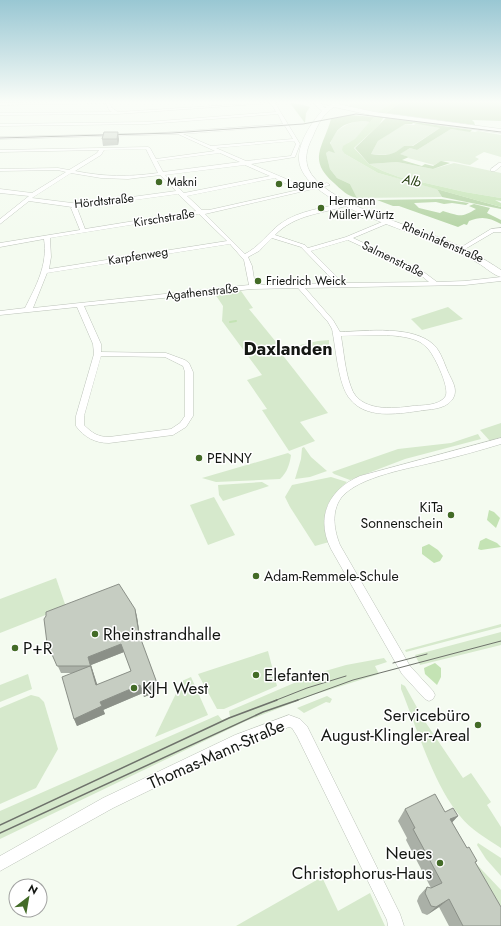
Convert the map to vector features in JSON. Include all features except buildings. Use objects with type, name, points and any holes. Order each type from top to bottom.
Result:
[{"type":"main road","name":"Rheinhafenstraße","points":[[306,145],[302,158],[307,172],[323,186],[357,205],[463,248],[484,258],[501,269]]},
{"type":"main road","name":"Rheinhafenstraße","points":[[314,145],[310,159],[315,172],[329,194],[347,204],[460,250],[485,263],[501,274]]},
{"type":"street","points":[[51,150],[53,145]]},
{"type":"street","points":[[206,145],[276,176],[302,190]]},
{"type":"street","points":[[210,147],[232,145]]},
{"type":"street","points":[[0,170],[58,169],[116,178],[161,174],[293,157],[298,145]]},
{"type":"street","points":[[0,222],[28,199],[102,152],[103,148]]},
{"type":"street","points":[[0,151],[146,148],[155,160],[161,174],[231,242],[244,257],[249,266],[252,287]]},
{"type":"street","points":[[155,160],[222,152]]},
{"type":"street","points":[[501,164],[493,170],[501,172]]},
{"type":"street","name":"Hördtstraße","points":[[28,199],[76,206],[181,194],[276,176]]},
{"type":"street","name":"Kirschstraße","points":[[0,245],[200,212],[209,212],[323,186]]},
{"type":"street","points":[[0,191],[34,195]]},
{"type":"street","points":[[244,257],[255,252],[284,224],[294,218],[347,204]]},
{"type":"street","points":[[76,206],[74,208],[83,231]]},
{"type":"street","points":[[308,250],[348,238],[389,221]]},
{"type":"street","points":[[463,248],[493,230],[501,230]]},
{"type":"street","points":[[271,236],[292,242],[308,250],[341,285]]},
{"type":"street","points":[[28,310],[46,270],[49,250],[46,238]]},
{"type":"street","name":"Salmenstraße","points":[[348,238],[419,271],[436,284]]},
{"type":"street","name":"Karpfenweg","points":[[46,270],[231,242]]},
{"type":"street","name":"Agathenstraße","points":[[0,313],[252,287],[436,284],[478,282],[501,279]]},
{"type":"street","points":[[300,286],[331,321],[337,334],[347,388],[353,398],[362,405],[376,410],[398,411],[434,406],[445,401],[450,395],[451,387],[434,351],[424,341],[412,336],[402,335],[337,334]]},
{"type":"street","points":[[80,305],[97,344],[98,354],[80,416],[80,426],[89,435],[100,440],[109,440],[173,432],[185,423],[190,413],[189,372],[186,365],[166,356],[98,354]]},
{"type":"street","points":[[429,695],[406,670],[335,546],[330,533],[329,517],[331,509],[336,498],[344,489],[371,476],[500,442]]},
{"type":"street","name":"Thomas-Mann-Straße","points":[[0,864],[108,803],[240,740],[289,721],[296,724],[302,731],[395,919],[396,926]]},
{"type":"shaded area","points":[[330,145],[347,145],[345,154],[378,173],[437,189],[442,197],[357,198],[350,184],[337,178],[330,169],[326,153],[329,151]]},
{"type":"shaded area","points":[[331,145],[335,153],[329,151],[326,153],[330,169],[337,178],[350,184],[357,198],[342,190],[326,175],[319,160],[321,146]]},
{"type":"shaded area","points":[[358,145],[376,145],[371,154],[381,155],[396,152],[404,146],[425,145],[417,150],[410,148],[400,154],[409,157],[402,160],[422,166],[425,164],[433,166],[441,161],[450,163],[433,169],[397,162],[369,164],[355,148]]},
{"type":"shaded area","points":[[376,145],[413,145],[404,146],[392,154],[371,154]]},
{"type":"shaded area","points":[[425,145],[501,145],[501,157],[484,152],[475,157],[479,159],[470,165],[443,161],[434,165],[399,154],[410,148],[417,150]]},
{"type":"shaded area","points":[[397,162],[433,169],[454,163],[501,173],[501,198],[465,192],[399,177],[369,164]]},
{"type":"shaded area","points":[[437,189],[501,207],[501,209],[442,197]]},
{"type":"shaded area","points":[[441,199],[469,203],[466,205],[436,202],[414,203],[419,208],[440,213],[443,211],[460,215],[467,214],[476,209],[469,206],[474,204],[490,208],[487,213],[501,220],[501,224],[489,219],[477,218],[469,221],[467,225],[464,224],[458,227],[399,206],[393,206],[377,200]]},
{"type":"shaded area","points":[[241,291],[253,308],[249,309],[276,342],[281,353],[328,413],[300,422],[315,441],[289,451],[262,410],[267,409],[247,380],[262,375],[222,321],[223,306],[215,294]]},
{"type":"shaded area","points":[[448,307],[463,319],[422,330],[411,319]]},
{"type":"shaded area","points":[[329,340],[329,346],[322,345],[305,351],[300,345],[318,341]]},
{"type":"shaded area","points":[[501,423],[501,437],[490,441],[480,430]]},
{"type":"shaded area","points":[[478,434],[481,439],[405,459],[350,480],[332,472],[398,449],[451,443]]},
{"type":"shaded area","points":[[304,447],[311,457],[327,471],[310,477],[295,479],[301,459],[302,448]]},
{"type":"shaded area","points":[[288,453],[291,455],[289,465],[285,474],[280,479],[216,482],[202,478]]},
{"type":"shaded area","points":[[331,477],[347,482],[329,502],[326,509],[325,523],[329,542],[315,546],[285,497],[292,485]]},
{"type":"shaded area","points":[[262,482],[269,486],[223,501],[219,495],[218,485]]},
{"type":"shaded area","points":[[214,497],[235,535],[208,545],[190,505]]},
{"type":"shaded area","points":[[56,578],[66,607],[0,633],[0,599]]},
{"type":"shaded area","points":[[501,624],[501,627],[406,652],[405,650]]},
{"type":"shaded area","points":[[501,632],[501,645],[420,665],[415,655]]},
{"type":"shaded area","points":[[268,651],[277,686],[224,709],[217,709],[198,674]]},
{"type":"shaded area","points":[[384,658],[387,662],[375,666],[379,674],[313,695],[246,721],[0,839],[0,811],[218,715],[222,720],[230,717],[229,711],[315,674],[346,665]]},
{"type":"shaded area","points":[[28,674],[32,689],[0,702],[0,685]]},
{"type":"shaded area","points":[[191,677],[208,715],[155,737],[182,681]]},
{"type":"shaded area","points":[[401,684],[405,686],[424,720],[463,778],[471,773],[491,802],[487,805],[501,827],[501,848],[479,834],[460,816],[450,803],[426,755],[401,689]]},
{"type":"shaded area","points":[[31,695],[39,697],[44,702],[58,749],[36,788],[0,804],[0,708]]},
{"type":"shaded area","points":[[327,696],[332,699],[330,703],[326,702],[304,713],[297,708]]},
{"type":"shaded area","points":[[478,843],[501,858],[501,876],[486,859],[477,845]]},
{"type":"shaded area","points":[[463,850],[501,890],[501,916]]},
{"type":"shaded area","points":[[322,877],[338,911],[370,893],[385,926],[236,926]]},
{"type":"water","name":"Alb","points":[[357,145],[354,148],[369,164],[383,171],[399,177],[465,192],[501,198],[501,201],[495,200],[501,203],[501,207],[378,173],[345,154],[342,150],[343,146]]},
{"type":"water","points":[[489,510],[494,512],[500,518],[496,528],[487,520]]},
{"type":"water","points":[[486,538],[497,543],[501,547],[481,550],[478,549],[480,541]]},
{"type":"water","points":[[429,544],[438,550],[443,556],[440,561],[434,563],[422,554],[422,547]]},
{"type":"water","points":[[435,663],[441,668],[441,677],[437,685],[425,674],[424,668]]},
{"type":"waterway","points":[[230,322],[236,321]]},
{"type":"tram line","points":[[295,701],[353,680],[501,641]]},
{"type":"tram line","points":[[393,663],[427,654]]},
{"type":"tram line","points":[[274,701],[307,688],[346,676]]},
{"type":"tram line","points":[[0,825],[229,718],[277,700]]},
{"type":"tram line","points":[[0,833],[263,712],[298,700]]},
{"type":"place","name":"Makni","points":[[159,182]]},
{"type":"place","name":"Lagune","points":[[279,184]]},
{"type":"place","name":"Hermann Müller-Würtz","points":[[321,208]]},
{"type":"place","name":"Friedrich Weick","points":[[258,281]]},
{"type":"place","name":"PENNY","points":[[199,458]]},
{"type":"place","name":"KiTa Sonnenschein","points":[[451,515]]},
{"type":"place","name":"Adam-Remmele-Schule","points":[[256,576]]},
{"type":"place","name":"Rheinstrandhalle","points":[[95,634]]},
{"type":"place","name":"P+R","points":[[15,648]]},
{"type":"place","name":"Elefanten","points":[[256,675]]},
{"type":"place","name":"KJH West","points":[[134,688]]},
{"type":"place","name":"Servicebüro August-Klingler-Areal","points":[[478,725]]},
{"type":"place","name":"Neues Christophorus-Haus","points":[[440,863]]},
{"type":"district","name":"Daxlanden","points":[[288,349]]}]
